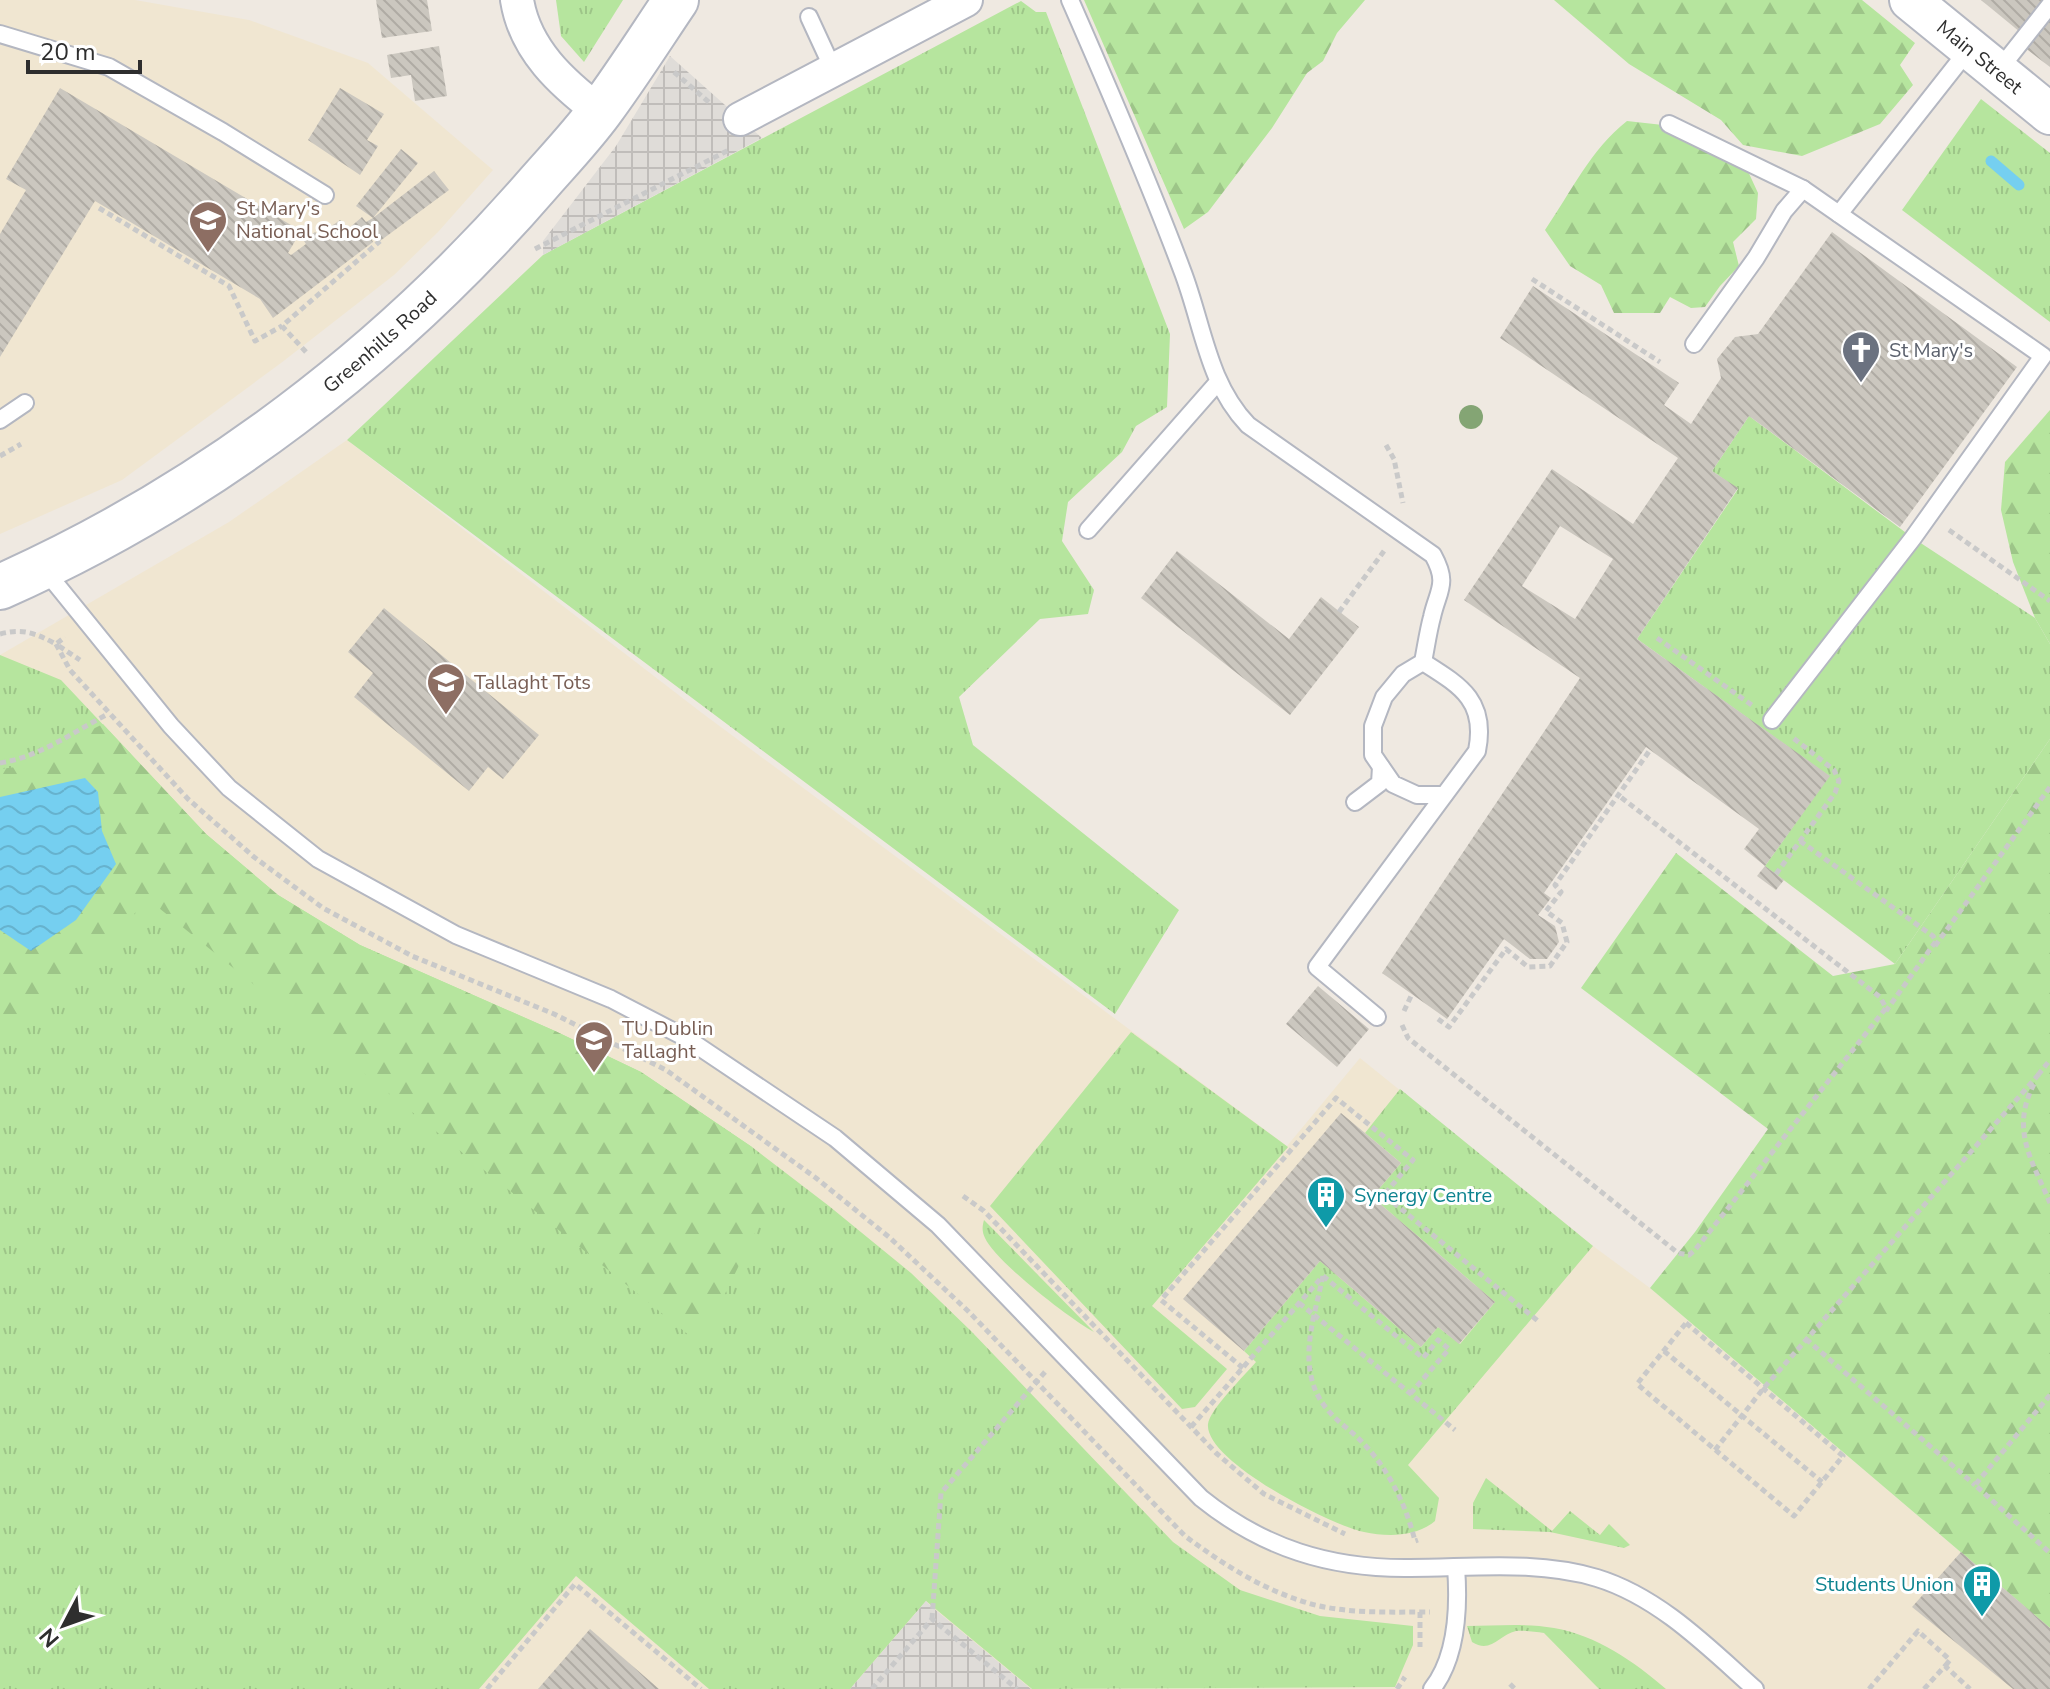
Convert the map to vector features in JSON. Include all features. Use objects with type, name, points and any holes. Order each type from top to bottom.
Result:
[{"type":"main road","name":"Greenhills Road","points":[[0,587],[94,542],[187,488],[286,420],[374,349],[491,237],[600,112],[676,0]]},
{"type":"street","points":[[517,0],[526,33],[541,57],[575,93],[600,112]]},
{"type":"street","points":[[736,134],[833,69],[966,0]]},
{"type":"street","name":"Main Street","points":[[1910,0],[2050,114]]},
{"type":"lane","points":[[1070,0],[1182,271],[1218,382],[1229,404],[1248,425],[1433,555],[1441,575],[1441,594],[1433,612],[1423,662],[1403,674],[1384,697],[1373,726],[1373,755],[1393,784],[1417,795],[1444,795]]},
{"type":"lane","points":[[1839,214],[1983,61],[2050,5]]},
{"type":"lane","points":[[809,17],[833,69]]},
{"type":"lane","points":[[0,34],[109,67],[325,195]]},
{"type":"lane","points":[[1669,124],[1803,189],[2043,356],[1929,516],[1772,720]]},
{"type":"lane","points":[[1694,344],[1756,258],[1784,211],[1803,189]]},
{"type":"lane","points":[[1088,530],[1218,382]]},
{"type":"lane","points":[[0,420],[25,403]]},
{"type":"lane","points":[[43,568],[171,726],[229,788],[307,851],[456,935],[611,999],[686,1038],[835,1138],[938,1225],[1201,1498],[1232,1523],[1300,1553],[1331,1561],[1412,1568],[1553,1568],[1598,1578],[1631,1592],[1664,1613],[1755,1689]]},
{"type":"lane","points":[[1377,1017],[1317,967],[1477,751],[1480,733],[1478,713],[1469,695],[1423,662]]},
{"type":"lane","points":[[1355,802],[1380,783],[1381,767]]},
{"type":"lane","points":[[1432,1689],[1448,1664],[1458,1593],[1456,1567]]},
{"type":"path","points":[[530,250],[543,247],[736,134],[719,100],[710,105],[667,66]]},
{"type":"path","points":[[99,208],[229,286],[255,341],[282,326],[380,241]]},
{"type":"path","points":[[1532,279],[1660,362]]},
{"type":"path","points":[[282,326],[309,356],[317,350]]},
{"type":"path","points":[[0,456],[21,444]]},
{"type":"path","points":[[1386,445],[1400,482],[1404,507]]},
{"type":"path","points":[[1929,516],[2050,601]]},
{"type":"path","points":[[1339,612],[1390,543]]},
{"type":"path","points":[[0,634],[33,631],[81,660],[90,670]]},
{"type":"path","points":[[56,644],[65,637]]},
{"type":"path","points":[[56,644],[70,670],[188,799],[254,857],[323,908],[412,956],[554,1014],[666,1070],[804,1169],[900,1248],[968,1311],[1185,1536],[1225,1566],[1266,1588],[1311,1604],[1371,1611],[1430,1612]]},
{"type":"path","points":[[0,763],[45,750],[108,714]]},
{"type":"path","points":[[1438,1019],[1449,1027],[1506,949],[1528,967],[1550,966],[1567,942],[1562,923],[1546,911],[1561,892],[1555,885],[1650,750]]},
{"type":"path","points":[[1412,994],[1405,1006],[1401,1024],[1408,1038],[1678,1253],[1689,1255],[1884,1014],[2050,787]]},
{"type":"path","points":[[1618,795],[1880,997],[1885,1003],[1884,1014]]},
{"type":"path","points":[[1800,841],[1933,936],[1936,941],[1934,946]]},
{"type":"path","points":[[1880,997],[1890,998],[1903,989]]},
{"type":"path","points":[[1715,1450],[1763,1389],[2050,1060]]},
{"type":"path","points":[[2039,1074],[2022,1111],[2023,1138],[2050,1203]]},
{"type":"path","points":[[1243,1368],[1161,1300],[1336,1098],[1413,1160],[1384,1195],[1538,1321]]},
{"type":"path","points":[[963,1196],[984,1211],[1216,1453],[1264,1494],[1356,1539]]},
{"type":"path","points":[[1191,1427],[1323,1276]]},
{"type":"path","points":[[1323,1276],[1308,1358],[1317,1396],[1381,1466],[1408,1512],[1415,1541]]},
{"type":"path","points":[[1323,1276],[1423,1358],[1438,1340],[1449,1349],[1410,1394]]},
{"type":"path","points":[[1299,1303],[1455,1430]]},
{"type":"path","points":[[1686,1323],[1843,1456],[1794,1516],[1637,1384],[1664,1351],[1686,1323]]},
{"type":"path","points":[[1806,1339],[2050,1553]]},
{"type":"path","points":[[1664,1351],[1822,1482]]},
{"type":"path","points":[[872,1689],[932,1619],[941,1493],[1048,1369],[1040,1359]]},
{"type":"path","points":[[1975,1485],[2050,1395]]},
{"type":"path","points":[[1400,1544],[1426,1539]]},
{"type":"path","points":[[487,1689],[575,1584],[701,1689]]},
{"type":"path","points":[[1417,1659],[1421,1644],[1420,1612]]},
{"type":"path","points":[[932,1619],[1017,1689]]},
{"type":"path","points":[[1869,1689],[1918,1631],[1950,1660],[1924,1689]]},
{"type":"path","points":[[1945,1666],[1970,1689]]},
{"type":"path","points":[[1397,1689],[1410,1671]]},
{"type":"shaded area","name":"St Mary's National School","points":[[0,0],[135,0],[249,20],[368,63],[493,170],[438,232],[394,275],[281,363],[122,480],[0,534]]},
{"type":"shaded area","points":[[670,56],[762,138],[543,255],[543,241],[616,146]]},
{"type":"shaded area","name":"TU Dublin Tallaght","points":[[347,440],[702,713],[1287,1146],[1360,1058],[1593,1246],[1650,1288],[2050,1628],[2050,1689],[0,1689],[0,655],[229,522]]},
{"type":"shaded area","points":[[926,1601],[932,1607],[1031,1689],[850,1689]]},
{"type":"green space","points":[[556,0],[623,0],[584,62],[561,36]]},
{"type":"green space","points":[[1084,0],[1365,0],[1337,33],[1323,61],[1307,73],[1272,128],[1208,212],[1184,229]]},
{"type":"green space","points":[[1554,0],[1862,0],[1915,43],[1900,65],[1913,85],[1880,124],[1802,156],[1743,145],[1721,120],[1629,64]]},
{"type":"green space","points":[[1021,1],[1036,12],[1046,12],[1170,334],[1167,407],[1136,426],[1122,452],[1068,502],[1062,541],[1094,590],[1088,614],[1040,619],[959,697],[973,745],[1179,910],[1115,1014],[347,440],[543,255]]},
{"type":"green space","points":[[1981,99],[2050,153],[2050,322],[1902,210]]},
{"type":"green space","points":[[1627,121],[1690,128],[1746,167],[1758,193],[1756,219],[1733,242],[1739,266],[1705,307],[1691,308],[1670,297],[1660,313],[1614,313],[1601,285],[1570,266],[1545,230],[1592,158]]},
{"type":"green space","points":[[2050,410],[2050,644],[2035,618],[2013,562],[2001,510],[2005,462]]},
{"type":"green space","points":[[1749,416],[1913,538],[2035,618],[2050,644],[2050,739],[1895,964],[1765,866],[1829,776],[1637,639],[1738,489],[1712,471]]},
{"type":"green space","points":[[0,655],[61,680],[206,834],[278,895],[360,945],[641,1072],[752,1147],[911,1273],[971,1331],[1173,1542],[1240,1590],[1320,1616],[1413,1626],[1413,1645],[1395,1687],[1032,1689],[926,1601],[850,1689],[709,1689],[576,1576],[479,1689],[0,1689]]},
{"type":"green space","points":[[103,724],[206,834],[278,895],[360,945],[641,1072],[752,1147],[771,1201],[700,1344],[149,900],[0,1039],[0,769],[16,767]]},
{"type":"green space","points":[[2050,739],[2050,1628],[1650,1288],[1695,1232],[1768,1129],[1581,988],[1676,853],[1833,976],[1895,964]]},
{"type":"green space","points":[[1131,1032],[1288,1147],[1152,1306],[1227,1369],[1195,1407],[1182,1409],[990,1206]]},
{"type":"green space","points":[[1400,1089],[1593,1246],[1408,1465],[1439,1498],[1435,1521],[1411,1533],[1392,1535],[1373,1534],[1348,1527],[1272,1490],[1226,1456],[1212,1439],[1208,1424],[1221,1401],[1256,1362],[1244,1351],[1320,1261],[1421,1347],[1438,1327],[1460,1344],[1495,1302],[1372,1197],[1401,1163],[1365,1133]]},
{"type":"green space","points":[[984,1220],[1094,1332],[1052,1303],[1003,1261],[985,1238]]},
{"type":"green space","points":[[1486,1478],[1552,1531],[1570,1511],[1600,1535],[1609,1524],[1630,1545],[1624,1548],[1550,1532],[1473,1529],[1473,1503]]},
{"type":"green space","points":[[1467,1626],[1533,1626],[1570,1632],[1614,1651],[1666,1689],[1599,1689],[1544,1633],[1516,1631],[1484,1646],[1472,1642]]},
{"type":"water","points":[[85,778],[98,792],[102,831],[116,864],[76,920],[31,951],[0,930],[0,797]]},
{"type":"building","points":[[376,0],[427,0],[432,31],[382,38]]},
{"type":"building","points":[[1981,0],[2047,0],[2020,32]]},
{"type":"building","points":[[2050,15],[2050,67],[2025,48]]},
{"type":"building","points":[[439,46],[447,96],[415,101],[411,75],[391,78],[387,55]]},
{"type":"building","points":[[60,88],[301,231],[288,253],[291,255],[306,244],[304,241],[315,232],[318,236],[340,220],[348,229],[362,217],[366,222],[373,218],[434,171],[449,190],[380,241],[374,232],[370,236],[373,242],[273,318],[260,299],[95,201],[0,357],[0,234],[26,190],[6,179]]},
{"type":"building","points":[[340,88],[384,114],[367,140],[378,146],[360,175],[308,140]]},
{"type":"building","points":[[401,149],[418,163],[373,218],[356,206]]},
{"type":"building","points":[[1832,232],[2017,367],[1900,527],[1749,416],[1712,471],[1738,488],[1637,639],[1830,776],[1765,866],[1744,849],[1759,829],[1646,747],[1544,893],[1551,898],[1538,915],[1555,926],[1559,942],[1547,959],[1530,959],[1504,939],[1447,1019],[1382,973],[1580,678],[1464,600],[1552,469],[1633,524],[1678,458],[1500,338],[1533,286],[1679,383],[1664,405],[1691,424],[1721,378],[1717,359],[1735,337],[1758,334]],"holes":[[[1560,526],[1613,559],[1575,619],[1522,586]]]},
{"type":"building","points":[[1177,551],[1289,639],[1321,597],[1359,627],[1290,715],[1141,598]]},
{"type":"building","name":"Tallaght Tots","points":[[384,608],[539,735],[503,779],[488,767],[469,791],[354,697],[373,673],[348,652]]},
{"type":"building","points":[[1765,866],[1784,880],[1776,890],[1757,876]]},
{"type":"building","points":[[1318,986],[1369,1029],[1337,1067],[1286,1024]]},
{"type":"building","name":"Synergy Centre","points":[[1341,1113],[1401,1163],[1372,1197],[1495,1302],[1459,1344],[1438,1327],[1421,1347],[1320,1261],[1244,1351],[1183,1299]]},
{"type":"building","name":"Students Union","points":[[1961,1552],[2050,1628],[2050,1689],[2013,1689],[1912,1607]]},
{"type":"building","points":[[590,1629],[659,1689],[538,1689]]},
{"type":"waterway","points":[[1991,161],[2019,185]]},
{"type":"place","name":"St Mary's National School","points":[[208,254]]},
{"type":"place","name":"St Mary's","points":[[1861,384]]},
{"type":"place","name":"Tallaght Tots","points":[[446,716]]},
{"type":"place","name":"TU Dublin Tallaght","points":[[594,1074]]},
{"type":"place","name":"Synergy Centre","points":[[1326,1229]]},
{"type":"place","name":"Students Union","points":[[1982,1618]]}]
